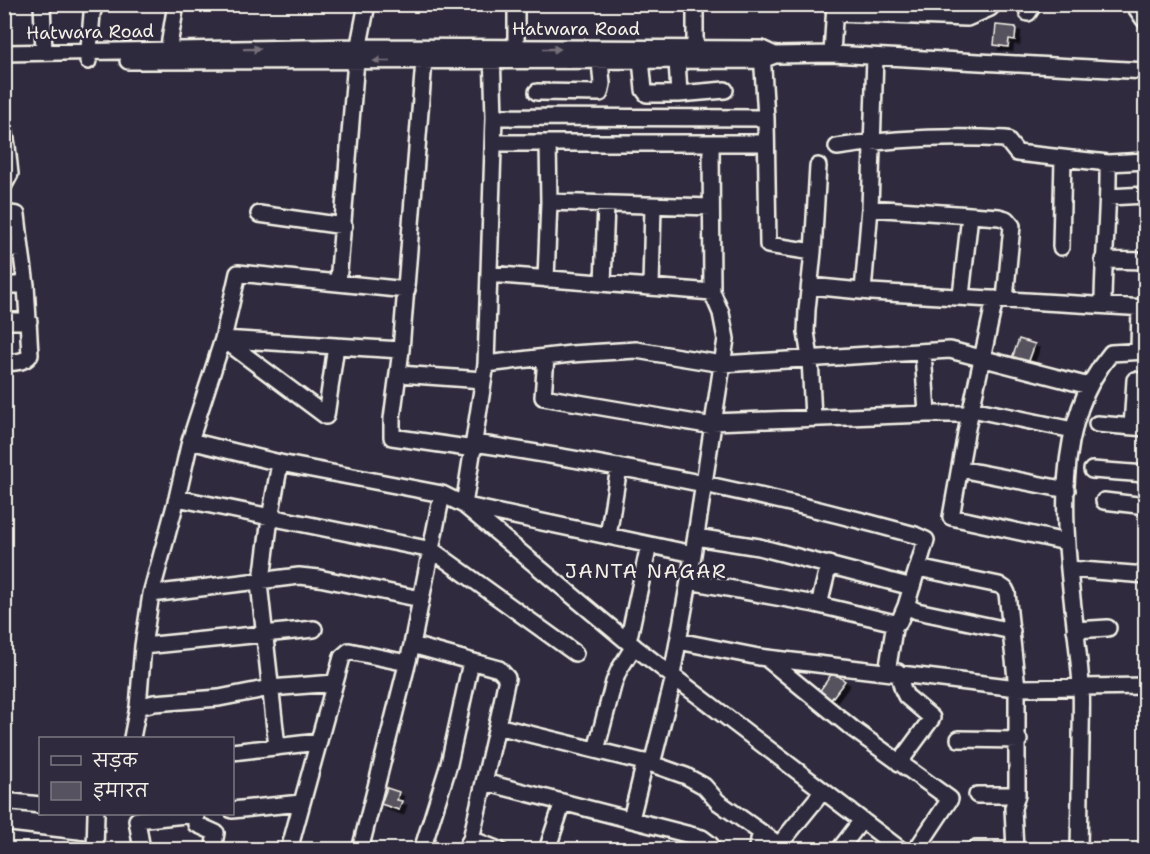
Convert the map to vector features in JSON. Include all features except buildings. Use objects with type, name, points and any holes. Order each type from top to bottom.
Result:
[{"type":"highway","points":[[1137,4],[1146,17]]},
{"type":"street","points":[[42,4],[44,52]]},
{"type":"street","points":[[4,62],[88,56],[95,4]]},
{"type":"street","points":[[167,56],[176,4]]},
{"type":"street","points":[[338,283],[357,54],[367,4]]},
{"type":"street","points":[[516,4],[516,49]]},
{"type":"street","points":[[357,54],[424,60],[492,54],[600,61],[677,60],[695,54],[694,4]]},
{"type":"street","points":[[832,54],[835,9],[967,18],[994,4]]},
{"type":"street","name":"Hatwara Road","points":[[4,53],[44,52],[88,56],[492,54],[516,49],[695,54],[832,54],[1146,71]]},
{"type":"street","points":[[464,505],[486,364],[494,117],[492,54]]},
{"type":"street","points":[[766,55],[768,245],[813,252]]},
{"type":"street","points":[[863,291],[870,208],[875,57]]},
{"type":"street","points":[[424,60],[407,290],[399,374],[392,418],[392,437],[567,457],[619,467],[831,512],[926,540],[906,606],[899,622],[895,623],[819,605],[689,581]]},
{"type":"street","points":[[641,60],[645,93],[650,95],[725,90]]},
{"type":"street","points":[[677,60],[680,94]]},
{"type":"street","points":[[537,92],[600,93],[602,84],[600,61]]},
{"type":"street","points":[[494,117],[766,118]]},
{"type":"street","points":[[4,128],[10,174],[4,185]]},
{"type":"street","points":[[837,147],[873,142],[963,137],[1006,139],[1017,153],[1108,163],[1146,161]]},
{"type":"street","points":[[493,143],[766,143]]},
{"type":"street","points":[[546,279],[549,202],[548,143]]},
{"type":"street","points":[[631,819],[673,676],[726,339],[721,313],[712,292],[711,143]]},
{"type":"street","points":[[1061,247],[1063,158]]},
{"type":"street","points":[[1103,305],[1108,163]]},
{"type":"street","points":[[813,418],[810,358],[806,332],[818,166]]},
{"type":"street","points":[[1108,197],[1146,195]]},
{"type":"street","points":[[549,202],[711,207]]},
{"type":"street","points":[[603,283],[606,205]]},
{"type":"street","points":[[651,286],[653,206]]},
{"type":"street","points":[[870,208],[999,217],[1006,219],[1012,226],[1000,299],[982,359],[951,517],[1066,542]]},
{"type":"street","points":[[4,213],[17,215],[29,321],[29,357],[17,362],[4,363]]},
{"type":"street","points":[[259,214],[344,225]]},
{"type":"street","points":[[961,296],[970,215]]},
{"type":"street","points":[[4,248],[21,249]]},
{"type":"street","points":[[1103,260],[1146,261]]},
{"type":"street","points":[[132,737],[138,707],[143,646],[151,594],[190,441],[223,339],[238,273],[407,290]]},
{"type":"street","points":[[489,274],[712,292]]},
{"type":"street","points":[[4,285],[26,285]]},
{"type":"street","points":[[810,285],[863,291],[1143,308],[1142,350],[1111,353],[1098,369],[1084,394],[1073,430],[1067,490],[1066,542],[1081,686],[1079,849]]},
{"type":"street","points":[[4,321],[29,321]]},
{"type":"street","points":[[223,339],[401,350]]},
{"type":"street","points":[[223,339],[326,416],[336,346]]},
{"type":"street","points":[[486,364],[636,350],[722,364],[950,350],[1089,386]]},
{"type":"street","points":[[923,352],[927,414]]},
{"type":"street","points":[[546,357],[543,397],[713,424],[971,412],[1073,430]]},
{"type":"street","points":[[399,374],[483,380]]},
{"type":"street","points":[[1097,424],[1138,427],[1135,380]]},
{"type":"street","points":[[190,441],[280,463],[442,494],[464,505],[631,644],[901,849]]},
{"type":"street","points":[[277,747],[260,581],[280,463]]},
{"type":"street","points":[[608,536],[619,467]]},
{"type":"street","points":[[960,468],[1067,490]]},
{"type":"street","points":[[1092,470],[1146,474]]},
{"type":"street","points":[[360,849],[412,645],[442,494]]},
{"type":"street","points":[[177,498],[432,550],[575,653]]},
{"type":"street","points":[[1104,501],[1146,506]]},
{"type":"street","points":[[464,505],[693,554]]},
{"type":"street","points":[[696,537],[759,547],[912,587]]},
{"type":"street","points":[[596,750],[614,682],[631,644],[649,545]]},
{"type":"street","points":[[819,605],[829,564]]},
{"type":"street","points":[[918,568],[1003,587],[1008,598],[1017,688],[1019,740],[1017,795],[1013,808],[1015,849],[975,849]]},
{"type":"street","points":[[1069,569],[1146,575]]},
{"type":"street","points":[[151,594],[299,576],[421,599]]},
{"type":"street","points":[[906,606],[916,611],[1012,631]]},
{"type":"street","points":[[895,623],[890,672],[906,696],[932,718],[899,763]]},
{"type":"street","points":[[1075,630],[1108,628]]},
{"type":"street","points":[[143,646],[314,629]]},
{"type":"street","points":[[678,641],[766,658],[1017,688],[1146,686]]},
{"type":"street","points":[[412,645],[499,669],[506,674],[497,726],[468,844],[499,849]]},
{"type":"street","points":[[289,849],[342,657],[349,651],[407,663]]},
{"type":"street","points":[[766,658],[853,729],[950,799],[916,849]]},
{"type":"street","points":[[422,849],[449,764],[471,662]]},
{"type":"street","points":[[138,707],[154,703],[219,698],[270,688],[335,683]]},
{"type":"street","points":[[497,726],[648,763],[686,776],[704,786],[718,802],[780,847],[823,791]]},
{"type":"street","points":[[959,739],[1019,740]]},
{"type":"street","points":[[234,752],[318,742]]},
{"type":"street","points":[[484,782],[702,838],[710,844],[711,849]]},
{"type":"street","points":[[976,795],[1017,795]]},
{"type":"street","points":[[4,801],[39,805]]},
{"type":"street","points":[[547,849],[562,802]]},
{"type":"street","points":[[234,810],[301,803]]},
{"type":"street","points":[[95,849],[96,815]]},
{"type":"street","points":[[142,849],[136,817],[166,815]]},
{"type":"street","points":[[195,815],[196,824],[216,832],[213,849]]},
{"type":"street","points":[[839,849],[862,820]]},
{"type":"street","points":[[756,849],[761,833]]},
{"type":"street","points":[[4,840],[90,849]]},
{"type":"district","name":"JANTA NAGAR","points":[[646,571]]}]
